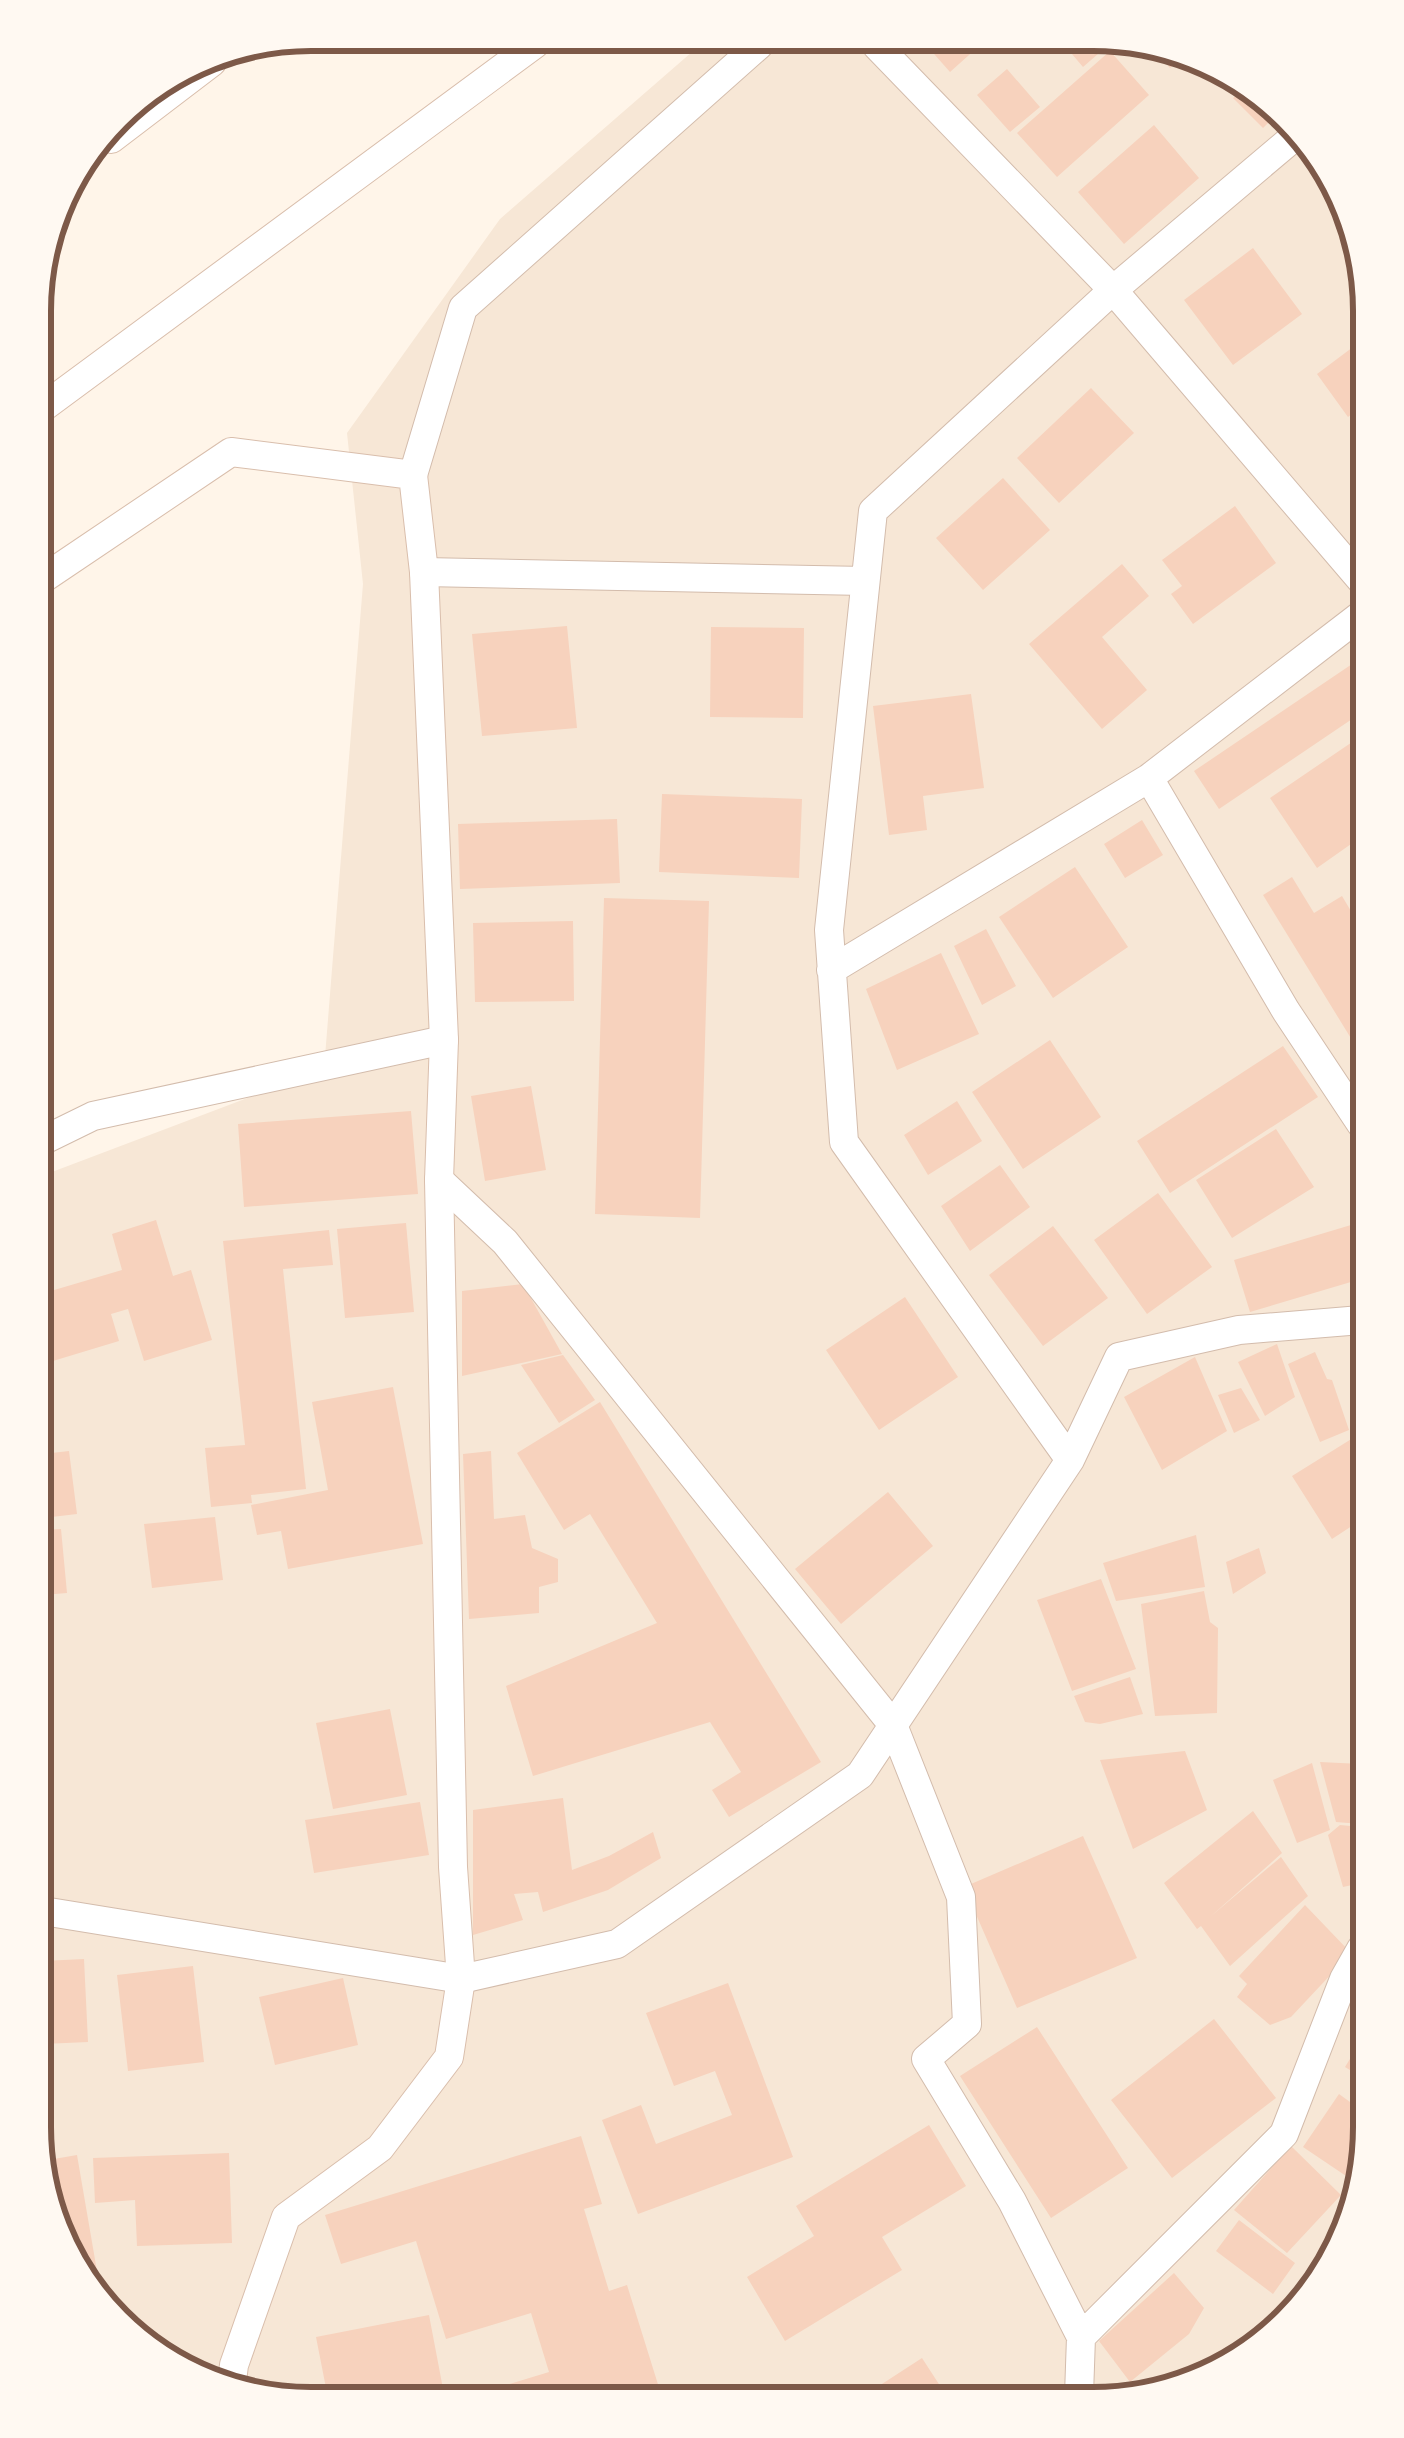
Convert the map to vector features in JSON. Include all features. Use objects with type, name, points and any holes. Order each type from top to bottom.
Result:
[{"type":"street","points":[[51,402],[526,51]]},
{"type":"street","points":[[233,2374],[234,2364],[286,2217],[380,2148],[449,2058],[461,1979],[453,1867],[439,1180],[444,1040],[424,572],[413,475],[463,308],[752,51]]},
{"type":"street","points":[[882,51],[1113,290],[1353,571]]},
{"type":"street","points":[[126,128],[180,87]]},
{"type":"street","points":[[1070,1460],[844,1142],[828,930],[873,511],[1113,290],[1289,141]]},
{"type":"street","points":[[51,573],[231,452],[413,475]]},
{"type":"street","points":[[424,572],[865,581]]},
{"type":"street","points":[[831,970],[1148,778],[1353,621]]},
{"type":"street","points":[[1148,778],[1286,1011],[1353,1112]]},
{"type":"street","points":[[51,1137],[93,1116],[444,1040]]},
{"type":"street","points":[[439,1180],[505,1242],[893,1725],[961,1897],[967,2024],[926,2059],[1012,2201],[1081,2337],[1079,2387]]},
{"type":"street","points":[[51,1912],[461,1979],[617,1944],[860,1774],[1070,1460],[1119,1357],[1239,1330],[1353,1321]]},
{"type":"street","points":[[1081,2337],[1284,2134],[1344,1979],[1353,1963]]},
{"type":"shaded area","points":[[693,51],[1092,51],[1126,53],[1176,65],[1223,86],[1251,105],[1277,127],[1309,167],[1326,196],[1344,244],[1351,278],[1353,312],[1353,2126],[1351,2160],[1344,2194],[1326,2242],[1309,2271],[1277,2311],[1251,2333],[1223,2352],[1192,2367],[1160,2378],[1126,2385],[1092,2387],[312,2387],[278,2385],[244,2378],[196,2360],[167,2343],[127,2311],[105,2285],[86,2257],[71,2226],[60,2194],[53,2160],[51,2126],[51,1172],[324,1069],[363,584],[347,433],[500,219]]},
{"type":"building","points":[[931,51],[974,51],[950,72]]},
{"type":"building","points":[[1069,51],[1101,52],[1083,67]]},
{"type":"building","points":[[1109,52],[1149,95],[1057,177],[1017,133]]},
{"type":"building","points":[[1164,61],[1174,64],[1170,68]]},
{"type":"building","points":[[1007,69],[1040,107],[1010,132],[977,95]]},
{"type":"building","points":[[1237,95],[1270,121],[1263,128],[1233,98]]},
{"type":"building","points":[[1154,125],[1199,178],[1124,244],[1078,192]]},
{"type":"building","points":[[1253,248],[1302,314],[1233,365],[1184,300]]},
{"type":"building","points":[[1353,347],[1353,413],[1348,417],[1317,374]]},
{"type":"building","points":[[1091,388],[1134,433],[1059,503],[1017,458]]},
{"type":"building","points":[[1003,478],[1050,530],[983,590],[936,538]]},
{"type":"building","points":[[1235,506],[1276,563],[1193,624],[1171,594],[1182,586],[1162,560]]},
{"type":"building","points":[[1122,564],[1149,596],[1102,637],[1147,690],[1102,729],[1029,644]]},
{"type":"building","points":[[567,626],[577,728],[482,736],[472,634]]},
{"type":"building","points":[[711,627],[804,628],[803,718],[710,717]]},
{"type":"building","points":[[1353,663],[1353,718],[1219,809],[1194,771]]},
{"type":"building","points":[[971,694],[984,788],[923,796],[927,830],[889,835],[873,706]]},
{"type":"building","points":[[1353,741],[1353,843],[1317,868],[1270,798]]},
{"type":"building","points":[[662,794],[802,799],[799,878],[659,872]]},
{"type":"building","points":[[617,819],[620,883],[460,889],[458,824]]},
{"type":"building","points":[[1142,820],[1163,855],[1125,878],[1104,844]]},
{"type":"building","points":[[1075,867],[1128,947],[1053,998],[999,917]]},
{"type":"building","points":[[1292,877],[1314,913],[1342,896],[1353,915],[1353,1039],[1352,1040],[1263,895]]},
{"type":"building","points":[[604,898],[709,901],[700,1218],[595,1214]]},
{"type":"building","points":[[573,921],[574,1001],[475,1002],[473,923]]},
{"type":"building","points":[[986,929],[1016,986],[982,1005],[954,946]]},
{"type":"building","points":[[941,953],[979,1034],[897,1070],[866,989]]},
{"type":"building","points":[[1050,1040],[1101,1117],[1023,1169],[972,1092]]},
{"type":"building","points":[[1283,1046],[1318,1097],[1170,1193],[1137,1141]]},
{"type":"building","points":[[531,1086],[546,1170],[485,1181],[471,1096]]},
{"type":"building","points":[[957,1101],[982,1141],[928,1175],[904,1135]]},
{"type":"building","points":[[411,1111],[418,1194],[244,1207],[238,1124]]},
{"type":"building","points":[[1276,1129],[1314,1187],[1232,1238],[1196,1180]]},
{"type":"building","points":[[1000,1165],[1030,1207],[970,1251],[941,1206]]},
{"type":"building","points":[[1158,1193],[1212,1267],[1147,1314],[1094,1240]]},
{"type":"building","points":[[156,1220],[173,1276],[191,1270],[212,1340],[144,1361],[128,1309],[111,1314],[119,1341],[51,1362],[51,1291],[122,1270],[112,1234]]},
{"type":"building","points":[[406,1223],[414,1312],[345,1318],[337,1229]]},
{"type":"building","points":[[1353,1224],[1353,1281],[1250,1312],[1234,1260]]},
{"type":"building","points":[[1053,1226],[1108,1298],[1043,1346],[989,1275]]},
{"type":"building","points":[[329,1230],[333,1265],[283,1269],[306,1489],[251,1495],[252,1503],[211,1507],[205,1448],[245,1445],[223,1241]]},
{"type":"building","points":[[523,1284],[562,1354],[462,1376],[462,1291]]},
{"type":"building","points":[[905,1297],[958,1377],[879,1430],[826,1350]]},
{"type":"building","points":[[1277,1344],[1295,1397],[1265,1416],[1238,1362]]},
{"type":"building","points":[[1315,1352],[1327,1379],[1332,1380],[1349,1430],[1320,1442],[1288,1364]]},
{"type":"building","points":[[563,1355],[595,1400],[559,1423],[521,1365]]},
{"type":"building","points":[[1195,1357],[1227,1431],[1162,1470],[1124,1397]]},
{"type":"building","points":[[393,1387],[423,1544],[288,1569],[281,1531],[257,1535],[251,1505],[328,1490],[312,1402]]},
{"type":"building","points":[[1241,1388],[1260,1420],[1234,1433],[1218,1395]]},
{"type":"building","points":[[600,1402],[821,1762],[729,1817],[712,1790],[741,1772],[710,1722],[533,1776],[506,1686],[657,1623],[590,1514],[564,1530],[517,1453]]},
{"type":"building","points":[[1353,1438],[1353,1525],[1332,1539],[1292,1476]]},
{"type":"building","points":[[69,1451],[77,1514],[51,1517],[51,1453]]},
{"type":"building","points":[[491,1451],[494,1519],[525,1515],[532,1548],[558,1559],[558,1582],[539,1587],[539,1613],[469,1619],[463,1454]]},
{"type":"building","points":[[888,1492],[933,1546],[841,1624],[795,1569]]},
{"type":"building","points":[[215,1517],[223,1580],[152,1588],[144,1524]]},
{"type":"building","points":[[61,1529],[67,1593],[51,1594],[51,1530]]},
{"type":"building","points":[[1196,1535],[1205,1587],[1116,1601],[1103,1563]]},
{"type":"building","points":[[1259,1548],[1266,1573],[1233,1594],[1226,1562]]},
{"type":"building","points":[[1101,1579],[1136,1669],[1072,1691],[1037,1600]]},
{"type":"building","points":[[1204,1591],[1210,1622],[1218,1628],[1217,1713],[1155,1716],[1141,1604]]},
{"type":"building","points":[[1130,1677],[1143,1714],[1100,1724],[1085,1722],[1074,1696]]},
{"type":"building","points":[[390,1709],[407,1795],[333,1809],[316,1723]]},
{"type":"building","points":[[1185,1751],[1207,1810],[1133,1849],[1100,1760]]},
{"type":"building","points":[[1320,1762],[1353,1764],[1353,1823],[1336,1822]]},
{"type":"building","points":[[1312,1763],[1330,1830],[1297,1843],[1273,1780]]},
{"type":"building","points":[[563,1798],[572,1870],[609,1856],[653,1832],[661,1858],[608,1890],[543,1912],[538,1892],[514,1894],[523,1920],[473,1935],[473,1810]]},
{"type":"building","points":[[420,1802],[429,1855],[314,1873],[305,1820]]},
{"type":"building","points":[[1253,1811],[1282,1853],[1210,1917],[1281,1857],[1308,1896],[1230,1966],[1201,1926],[1197,1929],[1164,1883]]},
{"type":"building","points":[[1340,1825],[1353,1826],[1353,1885],[1343,1887],[1328,1835]]},
{"type":"building","points":[[1083,1836],[1137,1958],[1017,2008],[964,1887]]},
{"type":"building","points":[[1305,1905],[1351,1953],[1291,2017],[1270,2025],[1237,1997],[1247,1984],[1239,1976]]},
{"type":"building","points":[[84,1959],[88,2042],[51,2044],[51,1961]]},
{"type":"building","points":[[193,1966],[204,2062],[128,2071],[117,1975]]},
{"type":"building","points":[[343,1978],[358,2045],[275,2065],[259,1997]]},
{"type":"building","points":[[728,1983],[793,2157],[638,2214],[602,2120],[641,2105],[656,2144],[732,2115],[715,2071],[674,2086],[646,2013]]},
{"type":"building","points":[[1214,2019],[1276,2098],[1172,2178],[1111,2100]]},
{"type":"building","points":[[1037,2027],[1128,2168],[1051,2218],[960,2076]]},
{"type":"building","points":[[1353,2054],[1353,2072],[1345,2067]]},
{"type":"building","points":[[1339,2094],[1353,2104],[1351,2160],[1348,2177],[1303,2147]]},
{"type":"building","points":[[929,2125],[966,2186],[882,2237],[902,2270],[785,2341],[747,2277],[814,2236],[796,2206]]},
{"type":"building","points":[[581,2136],[602,2204],[584,2209],[609,2291],[627,2285],[659,2387],[500,2387],[549,2372],[531,2313],[446,2339],[416,2241],[341,2264],[325,2215]]},
{"type":"building","points":[[1291,2146],[1341,2195],[1287,2253],[1234,2210]]},
{"type":"building","points":[[229,2153],[232,2243],[137,2246],[135,2200],[95,2203],[93,2158]]},
{"type":"building","points":[[77,2155],[98,2275],[86,2257],[71,2226],[60,2194],[53,2159]]},
{"type":"building","points":[[1239,2220],[1295,2263],[1273,2294],[1216,2251]]},
{"type":"building","points":[[1174,2273],[1204,2308],[1189,2334],[1130,2382],[1099,2341]]},
{"type":"building","points":[[429,2315],[443,2387],[326,2387],[316,2337]]},
{"type":"building","points":[[922,2358],[941,2387],[877,2387]]}]
